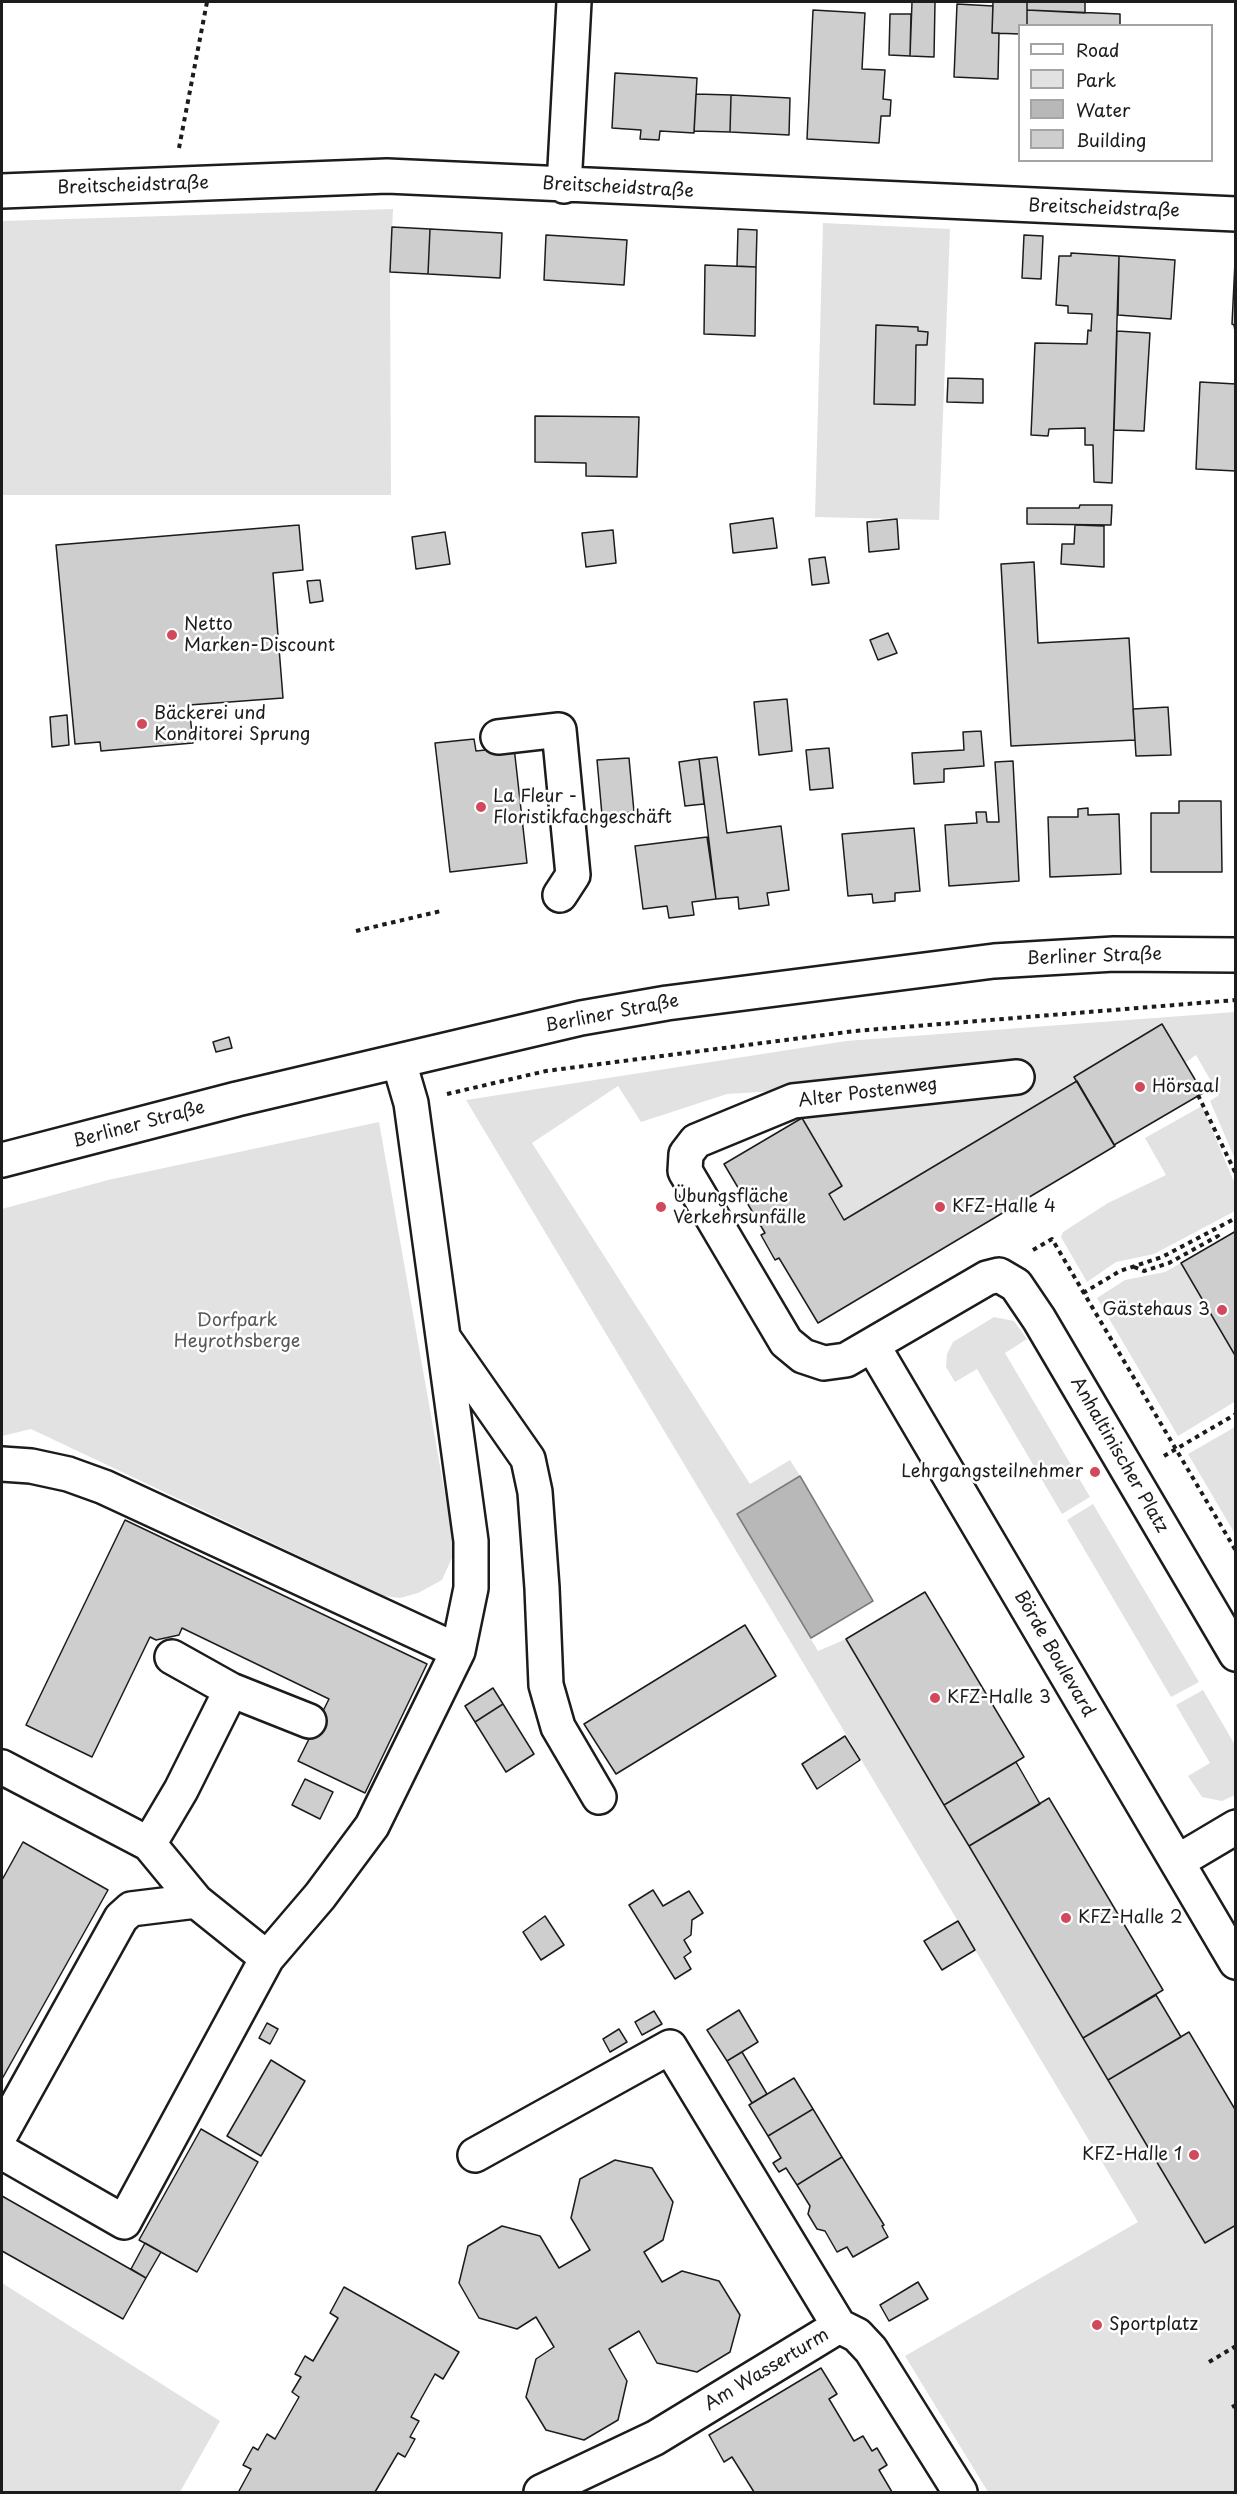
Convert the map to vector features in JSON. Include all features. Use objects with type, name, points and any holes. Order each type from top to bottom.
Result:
[{"type":"main road","points":[[564,186],[574,2]]},
{"type":"main road","name":"Breitscheidstraße","points":[[2,191],[387,176],[564,186],[1236,214]]},
{"type":"main road","points":[[498,737],[559,730],[573,875],[560,895]]},
{"type":"main road","name":"Berliner Straße","points":[[2,1160],[237,1099],[581,1018],[785,986],[1053,957],[1126,954],[1236,955]]},
{"type":"main road","points":[[2,2152],[124,2222],[267,1958],[320,1896],[372,1826],[458,1651],[471,1588],[471,1541],[411,1103],[399,1062]]},
{"type":"main road","name":"Alter Postenweg","points":[[873,1346],[846,1360],[824,1363],[803,1356],[786,1342],[691,1185],[685,1171],[686,1154],[696,1141],[712,1132],[793,1101],[1017,1077]]},
{"type":"main road","name":"Anhaltinischer Platz","points":[[987,1278],[999,1275],[1016,1285],[1039,1319],[1236,1654]]},
{"type":"main road","points":[[873,1346],[987,1278]]},
{"type":"main road","points":[[443,1336],[528,1459],[535,1492],[548,1695],[558,1727],[599,1797]]},
{"type":"main road","name":"Börde Boulevard","points":[[873,1346],[1236,1962]]},
{"type":"main road","points":[[2,1464],[31,1466],[104,1486],[458,1651]]},
{"type":"main road","points":[[172,1657],[231,1690],[309,1721]]},
{"type":"main road","points":[[149,1844],[181,1790],[231,1690]]},
{"type":"main road","points":[[2,1767],[149,1844],[196,1902],[267,1958]]},
{"type":"main road","points":[[1177,1862],[1236,1827]]},
{"type":"main road","points":[[2,2132],[121,1918],[131,1909],[196,1902]]},
{"type":"main road","points":[[475,2155],[670,2048],[839,2326]]},
{"type":"main road","name":"Am Wasserturm","points":[[541,2493],[656,2438],[839,2326],[856,2335],[871,2349],[960,2493]]},
{"type":"path","points":[[172,185],[207,2]]},
{"type":"path","points":[[356,931],[441,911]]},
{"type":"path","points":[[411,1103],[546,1071],[855,1031],[1236,1000]]},
{"type":"path","points":[[1198,1095],[1236,1174]]},
{"type":"path","points":[[1083,1293],[1120,1270],[1162,1257],[1236,1218]]},
{"type":"path","points":[[1133,1267],[1144,1271],[1169,1263],[1218,1236],[1220,1240]]},
{"type":"path","points":[[987,1278],[1052,1239],[1236,1551]]},
{"type":"path","points":[[1131,1476],[1236,1414]]},
{"type":"path","points":[[1209,2362],[1236,2346]]},
{"type":"green space","points":[[393,209],[390,272],[391,495],[2,495],[2,221]]},
{"type":"green space","points":[[823,223],[950,229],[939,520],[815,517]]},
{"type":"green space","points":[[1235,1012],[1235,1159],[1210,1101],[1219,1095],[1196,1055],[1185,1063],[1162,1025],[1075,1077],[1077,1081],[844,1220],[829,1194],[842,1186],[802,1118],[1030,1088],[1029,1066],[792,1090],[727,1094],[641,1122],[618,1086],[532,1143],[750,1484],[790,1460],[800,1476],[737,1514],[818,1651],[846,1639],[1205,2243],[1235,2225],[1235,2492],[988,2492],[905,2356],[1138,2222],[466,1100],[846,1041]]},
{"type":"green space","points":[[1202,1106],[1235,1184],[1235,1211],[1154,1254],[1116,1262],[1087,1282],[1061,1237],[1063,1232],[1108,1203],[1166,1175],[1145,1138]]},
{"type":"green space","name":"Dorfpark Heyrothsberge","points":[[379,1122],[455,1551],[442,1580],[418,1593],[400,1598],[384,1596],[31,1429],[2,1436],[2,1209],[108,1180]]},
{"type":"green space","points":[[1181,1263],[1235,1357],[1236,1401],[1178,1436],[1097,1298],[1125,1280],[1165,1272]]},
{"type":"green space","points":[[994,1317],[1014,1321],[1027,1339],[1005,1353],[1090,1497],[1062,1514],[977,1369],[955,1382],[946,1367],[947,1354],[953,1342]]},
{"type":"green space","points":[[1235,1427],[1235,1534],[1188,1454]]},
{"type":"green space","points":[[1093,1504],[1199,1682],[1171,1697],[1067,1520]]},
{"type":"green space","points":[[1203,1690],[1235,1745],[1235,1795],[1222,1801],[1202,1797],[1188,1776],[1210,1763],[1176,1705]]},
{"type":"green space","points":[[2,2283],[220,2421],[180,2492],[2,2492]]},
{"type":"water","points":[[800,1476],[873,1601],[811,1638],[737,1514]]},
{"type":"building","points":[[912,2],[935,2],[934,57],[910,56]]},
{"type":"building","points":[[993,2],[1027,2],[1027,24],[1018,24],[1018,34],[992,33]]},
{"type":"building","points":[[1027,2],[1085,2],[1085,13],[1027,10]]},
{"type":"building","points":[[957,4],[993,6],[992,33],[999,33],[998,79],[954,77]]},
{"type":"building","points":[[813,10],[865,13],[862,69],[885,70],[883,99],[891,100],[890,116],[881,116],[879,143],[807,139]]},
{"type":"building","points":[[1027,10],[1120,14],[1120,24],[1027,24]]},
{"type":"building","points":[[890,14],[911,14],[910,56],[889,55]]},
{"type":"building","points":[[615,73],[697,78],[694,133],[660,131],[659,140],[640,139],[641,130],[612,128]]},
{"type":"building","points":[[696,94],[731,95],[730,132],[694,131]]},
{"type":"building","points":[[731,95],[790,98],[789,135],[730,132]]},
{"type":"building","points":[[392,227],[430,229],[428,274],[390,272]]},
{"type":"building","points":[[430,229],[502,233],[500,278],[428,274]]},
{"type":"building","points":[[738,229],[757,230],[756,267],[737,266]]},
{"type":"building","points":[[546,235],[627,240],[624,285],[544,280]]},
{"type":"building","points":[[1024,235],[1043,236],[1041,279],[1022,278]]},
{"type":"building","points":[[1071,253],[1119,256],[1112,483],[1094,482],[1093,445],[1085,445],[1085,428],[1049,429],[1048,436],[1031,435],[1035,343],[1087,344],[1088,330],[1091,331],[1092,314],[1068,313],[1068,306],[1056,305],[1059,256],[1071,256]]},
{"type":"building","points":[[1119,256],[1175,260],[1171,319],[1118,315]]},
{"type":"building","points":[[1236,262],[1236,338],[1232,324]]},
{"type":"building","points":[[705,265],[756,267],[755,336],[704,334]]},
{"type":"building","points":[[876,325],[918,327],[918,331],[928,332],[927,345],[916,345],[915,405],[874,404]]},
{"type":"building","points":[[1117,331],[1150,333],[1144,431],[1114,430]]},
{"type":"building","points":[[948,378],[983,379],[983,403],[947,402]]},
{"type":"building","points":[[1200,382],[1236,384],[1236,471],[1196,469]]},
{"type":"building","points":[[535,416],[639,417],[637,477],[586,476],[586,463],[535,462]]},
{"type":"building","points":[[1080,505],[1112,505],[1111,525],[1027,524],[1027,508],[1079,508]]},
{"type":"building","points":[[773,518],[777,548],[733,553],[730,524]]},
{"type":"building","points":[[897,519],[899,549],[869,552],[867,522]]},
{"type":"building","name":"Netto Marken-Discount","points":[[299,525],[303,570],[273,573],[283,698],[189,705],[193,743],[101,751],[100,742],[75,744],[56,545]]},
{"type":"building","points":[[1075,525],[1104,526],[1104,567],[1061,564],[1062,544],[1074,544]]},
{"type":"building","points":[[613,530],[616,563],[586,567],[582,533]]},
{"type":"building","points":[[445,532],[450,564],[416,569],[412,537]]},
{"type":"building","points":[[825,557],[829,583],[812,585],[809,559]]},
{"type":"building","points":[[1034,562],[1038,643],[1129,638],[1135,740],[1011,746],[1001,564]]},
{"type":"building","points":[[320,580],[323,601],[310,603],[307,581]]},
{"type":"building","points":[[888,633],[897,653],[878,660],[870,640]]},
{"type":"building","points":[[787,699],[792,751],[759,755],[754,702]]},
{"type":"building","points":[[1168,707],[1171,755],[1136,756],[1133,709]]},
{"type":"building","points":[[67,715],[69,745],[52,747],[50,717]]},
{"type":"building","points":[[981,731],[984,766],[944,769],[944,782],[914,784],[912,753],[964,750],[963,732]]},
{"type":"building","name":"La Fleur - Floristikfachgeschäft","points":[[474,739],[476,751],[514,747],[527,863],[450,872],[435,743]]},
{"type":"building","points":[[829,748],[833,788],[810,790],[806,750]]},
{"type":"building","points":[[717,757],[727,833],[781,826],[789,890],[767,893],[769,905],[739,909],[738,897],[716,899],[699,759]]},
{"type":"building","points":[[629,758],[634,812],[602,815],[597,760]]},
{"type":"building","points":[[699,759],[704,804],[685,806],[679,762]]},
{"type":"building","points":[[1013,761],[1019,881],[949,886],[945,825],[977,823],[976,812],[986,812],[987,822],[999,822],[995,762]]},
{"type":"building","points":[[1179,801],[1221,801],[1222,872],[1151,872],[1151,813],[1179,813]]},
{"type":"building","points":[[1088,808],[1088,815],[1119,814],[1121,874],[1050,877],[1048,817],[1078,817],[1078,809]]},
{"type":"building","points":[[914,828],[920,891],[895,893],[895,901],[873,903],[872,894],[848,896],[842,834]]},
{"type":"building","points":[[707,837],[716,899],[692,902],[694,915],[669,918],[667,906],[643,909],[635,846]]},
{"type":"building","name":"Hörsaal","points":[[1162,1024],[1203,1093],[1114,1145],[1074,1077]]},
{"type":"building","points":[[229,1037],[232,1048],[216,1052],[213,1042]]},
{"type":"building","name":"KFZ-Halle 4","points":[[1077,1081],[1115,1146],[818,1323],[779,1258],[775,1260],[761,1235],[765,1233],[724,1164],[802,1118],[842,1186],[829,1194],[844,1220]]},
{"type":"building","name":"Gästehaus 3","points":[[1236,1231],[1236,1357],[1181,1263]]},
{"type":"building","points":[[125,1520],[427,1664],[365,1793],[298,1761],[329,1699],[182,1628],[179,1635],[156,1640],[150,1637],[92,1757],[26,1725]]},
{"type":"building","name":"KFZ-Halle 3","points":[[925,1592],[1024,1757],[944,1805],[846,1639]]},
{"type":"building","points":[[745,1625],[776,1676],[616,1774],[584,1724]]},
{"type":"building","points":[[493,1688],[503,1704],[475,1722],[465,1706]]},
{"type":"building","points":[[503,1704],[534,1754],[506,1772],[475,1722]]},
{"type":"building","points":[[845,1736],[860,1760],[817,1789],[802,1764]]},
{"type":"building","points":[[1016,1762],[1040,1804],[969,1846],[944,1805]]},
{"type":"building","points":[[305,1779],[333,1792],[320,1819],[292,1805]]},
{"type":"building","name":"KFZ-Halle 2","points":[[1049,1798],[1163,1990],[1083,2038],[969,1846]]},
{"type":"building","points":[[23,1842],[108,1890],[2,2079],[2,1880]]},
{"type":"building","points":[[653,1890],[663,1906],[689,1891],[703,1913],[692,1920],[691,1935],[684,1940],[691,1952],[684,1957],[691,1969],[675,1979],[629,1905]]},
{"type":"building","points":[[545,1916],[564,1945],[541,1960],[523,1932]]},
{"type":"building","points":[[958,1921],[975,1950],[942,1970],[924,1941]]},
{"type":"building","points":[[1156,1995],[1181,2037],[1108,2080],[1083,2038]]},
{"type":"building","points":[[739,2010],[758,2042],[727,2061],[707,2030]]},
{"type":"building","points":[[654,2011],[662,2024],[642,2035],[635,2022]]},
{"type":"building","points":[[267,2023],[278,2029],[270,2044],[259,2038]]},
{"type":"building","points":[[619,2029],[627,2042],[610,2052],[603,2039]]},
{"type":"building","name":"KFZ-Halle 1","points":[[1189,2032],[1236,2111],[1236,2225],[1205,2243],[1108,2080]]},
{"type":"building","points":[[742,2052],[767,2094],[752,2103],[727,2061]]},
{"type":"building","points":[[271,2060],[305,2081],[261,2156],[227,2136]]},
{"type":"building","points":[[794,2078],[813,2109],[768,2136],[749,2105]]},
{"type":"building","points":[[813,2109],[842,2157],[797,2185],[786,2168],[779,2172],[773,2163],[781,2158],[768,2136]]},
{"type":"building","points":[[201,2129],[258,2162],[197,2272],[139,2240]]},
{"type":"building","points":[[842,2157],[884,2225],[882,2226],[888,2237],[853,2257],[847,2247],[837,2252],[825,2231],[817,2229],[808,2214],[810,2206],[797,2185]]},
{"type":"building","points":[[615,2160],[652,2168],[673,2202],[663,2240],[644,2252],[662,2282],[682,2271],[719,2281],[740,2315],[730,2352],[697,2372],[657,2363],[639,2331],[609,2349],[627,2381],[618,2420],[584,2440],[546,2430],[526,2397],[536,2359],[554,2347],[536,2317],[517,2329],[479,2318],[459,2283],[468,2246],[502,2226],[540,2236],[559,2268],[590,2250],[571,2218],[580,2179]]},
{"type":"building","points":[[2,2196],[146,2278],[123,2319],[2,2251]]},
{"type":"building","points":[[145,2243],[161,2252],[146,2278],[131,2269]]},
{"type":"building","points":[[918,2282],[928,2299],[889,2321],[880,2305]]},
{"type":"building","points":[[344,2287],[459,2352],[443,2379],[435,2374],[411,2417],[419,2421],[410,2437],[415,2439],[405,2457],[398,2453],[375,2492],[240,2492],[251,2469],[243,2465],[253,2447],[258,2450],[267,2434],[275,2439],[299,2397],[292,2392],[301,2377],[295,2374],[305,2356],[313,2361],[338,2318],[330,2313]]},
{"type":"building","points":[[821,2368],[837,2394],[829,2399],[854,2441],[863,2436],[872,2451],[877,2448],[887,2465],[879,2470],[892,2492],[754,2492],[732,2457],[724,2462],[709,2435]]},
{"type":"place","name":"Netto Marken-Discount","points":[[172,635]]},
{"type":"place","name":"Bäckerei und Konditorei Sprung","points":[[142,724]]},
{"type":"place","name":"La Fleur - Floristikfachgeschäft","points":[[481,807]]},
{"type":"place","name":"Hörsaal","points":[[1140,1087]]},
{"type":"place","name":"Übungsfläche Verkehrsunfälle","points":[[661,1207]]},
{"type":"place","name":"KFZ-Halle 4","points":[[940,1207]]},
{"type":"place","name":"Gästehaus 3","points":[[1222,1310]]},
{"type":"place","name":"Lehrgangsteilnehmer","points":[[1095,1472]]},
{"type":"place","name":"KFZ-Halle 3","points":[[935,1698]]},
{"type":"place","name":"KFZ-Halle 2","points":[[1066,1918]]},
{"type":"place","name":"KFZ-Halle 1","points":[[1194,2155]]},
{"type":"place","name":"Sportplatz","points":[[1097,2325]]}]
